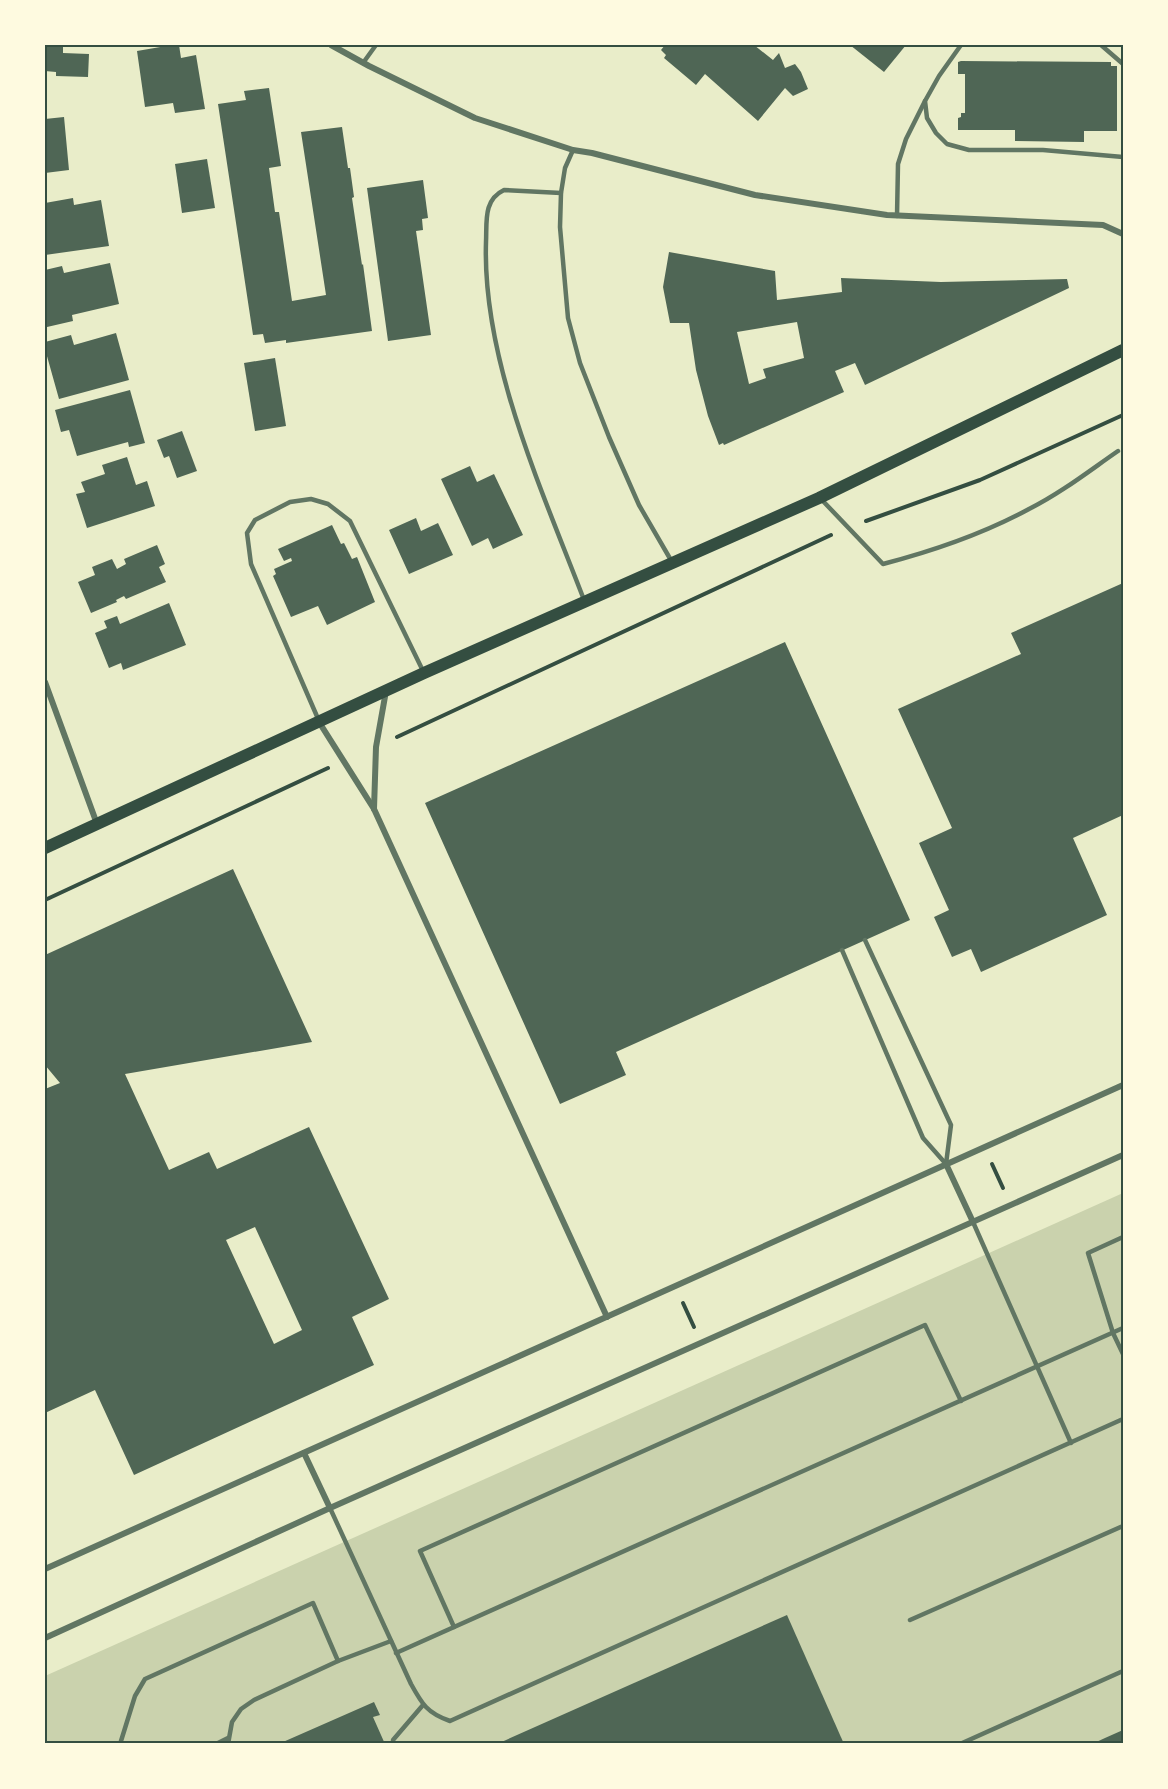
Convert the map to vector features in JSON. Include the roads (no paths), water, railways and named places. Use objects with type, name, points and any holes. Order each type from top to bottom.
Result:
[{"type":"main road","points":[[45,848],[386,690],[819,498],[1123,350]]},
{"type":"street","points":[[331,45],[476,118],[573,150],[755,195],[897,216],[1103,225],[1121,233]]},
{"type":"street","points":[[45,682],[98,824]]},
{"type":"street","points":[[374,809],[376,747],[386,690]]},
{"type":"street","points":[[319,721],[374,809],[607,1317]]},
{"type":"street","points":[[45,1569],[1123,1085]]},
{"type":"street","points":[[45,1638],[330,1508],[1123,1155]]},
{"type":"street","points":[[946,1164],[973,1222]]},
{"type":"street","points":[[304,1453],[330,1508]]},
{"type":"lane","points":[[363,63],[376,45]]},
{"type":"lane","points":[[897,216],[898,164],[906,139],[939,76],[961,45]]},
{"type":"lane","points":[[1101,45],[1123,64]]},
{"type":"lane","points":[[925,101],[927,118],[936,133],[947,144],[969,150],[1043,150],[1123,157]]},
{"type":"lane","points":[[573,150],[566,168],[561,193],[560,227],[568,318],[580,363],[609,437],[639,505],[672,562]]},
{"type":"lane","points":[[561,193],[504,190],[490,201],[486,233],[488,288],[500,362],[510,397],[538,480],[584,601]]},
{"type":"lane","points":[[1121,233],[1123,224]]},
{"type":"lane","points":[[819,498],[883,564],[924,553],[970,536],[1028,510],[1058,493],[1118,452]]},
{"type":"lane","points":[[319,721],[251,564],[248,549],[247,533],[255,520],[290,502],[311,499],[328,504],[350,521],[424,673]]},
{"type":"lane","points":[[866,940],[951,1125],[946,1164]]},
{"type":"lane","points":[[842,950],[923,1138],[946,1164]]},
{"type":"lane","points":[[973,1222],[1071,1443]]},
{"type":"lane","points":[[1123,1237],[1088,1253],[1113,1333],[1123,1354]]},
{"type":"lane","points":[[454,1627],[420,1551],[893,1339],[926,1325],[961,1401]]},
{"type":"lane","points":[[396,1653],[1123,1328]]},
{"type":"lane","points":[[330,1508],[396,1653],[423,1706],[435,1716],[450,1721],[1123,1419]]},
{"type":"lane","points":[[910,1620],[1123,1526]]},
{"type":"lane","points":[[122,1744],[135,1696],[146,1679],[313,1602],[338,1661]]},
{"type":"lane","points":[[216,1744],[228,1741],[231,1722],[241,1709],[254,1700],[338,1661],[391,1641]]},
{"type":"lane","points":[[960,1744],[1123,1671]]},
{"type":"lane","points":[[393,1740],[423,1706]]}]
